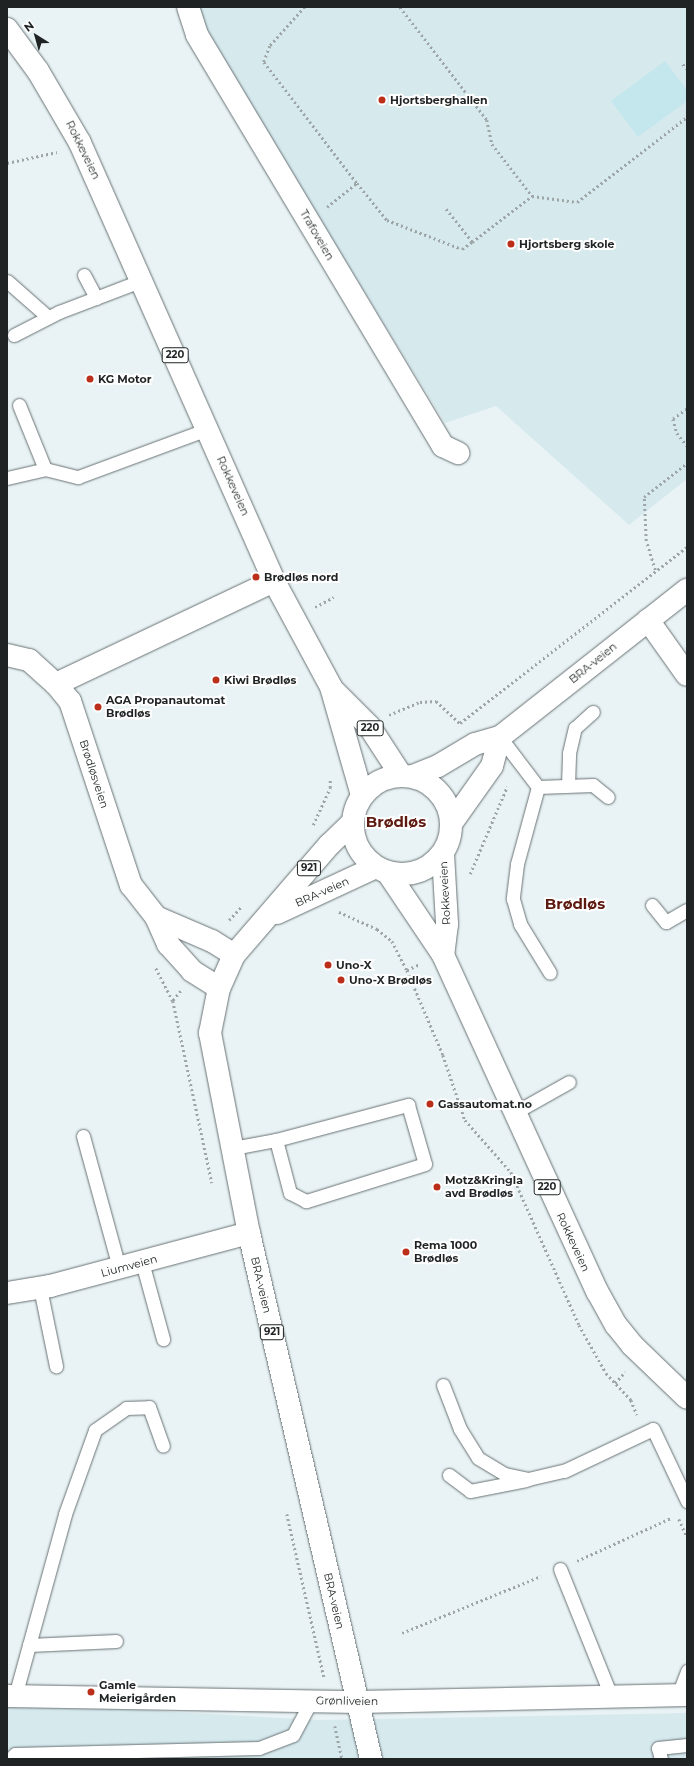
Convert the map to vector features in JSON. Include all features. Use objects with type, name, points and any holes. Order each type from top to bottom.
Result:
[{"type":"main road","name":"Trafoveien","points":[[188,7],[197,35],[443,446],[458,453]]},
{"type":"main road","name":"Rokkeveien","points":[[7,29],[42,77],[80,143],[143,280],[274,581],[331,687],[362,795]]},
{"type":"main road","points":[[56,684],[274,581]]},
{"type":"main road","name":"BRA-veien","points":[[407,775],[438,766],[475,744],[500,737],[687,590]]},
{"type":"main road","points":[[648,620],[687,675]]},
{"type":"main road","name":"Brødløsveien","points":[[7,655],[29,660],[56,684],[70,701],[131,885],[156,917],[168,944],[192,972],[219,988]]},
{"type":"main road","name":"Rokkeveien","points":[[331,687],[369,726],[407,775]]},
{"type":"main road","points":[[453,821],[492,766],[500,737]]},
{"type":"main road","points":[[352,822],[362,795],[386,777],[407,775],[433,785],[446,801],[453,821],[451,839],[443,854],[428,868],[408,874],[382,870]]},
{"type":"main road","name":"BRA-veien","points":[[352,822],[329,845],[269,918],[234,955],[219,988],[210,1033],[249,1233],[371,1759]]},
{"type":"main road","name":"220","points":[[352,822],[355,840],[363,855],[382,870]]},
{"type":"main road","name":"Rokkeveien","points":[[434,958],[447,924],[443,854]]},
{"type":"main road","name":"Rokkeveien","points":[[382,870],[434,958],[514,1113],[581,1260],[616,1325],[642,1356],[686,1398]]},
{"type":"main road","name":"BRA-veien","points":[[269,918],[382,870]]},
{"type":"main road","name":"Brødløsveien","points":[[156,917],[212,941],[234,955]]},
{"type":"main road","name":"Liumveien","points":[[7,1293],[40,1288],[249,1233]]},
{"type":"main road","name":"Grønliveien","points":[[11,1696],[312,1700],[358,1702],[683,1695]]},
{"type":"lane","points":[[84,275],[96,298]]},
{"type":"lane","points":[[14,335],[48,318],[143,280]]},
{"type":"lane","points":[[7,281],[48,318]]},
{"type":"lane","points":[[19,405],[45,469]]},
{"type":"lane","points":[[7,478],[45,469],[78,477],[208,429]]},
{"type":"lane","points":[[568,785],[570,753],[575,728],[593,712]]},
{"type":"lane","points":[[500,737],[538,787]]},
{"type":"lane","points":[[538,787],[593,785],[608,797]]},
{"type":"lane","points":[[538,787],[517,864],[513,899],[520,924],[550,973]]},
{"type":"lane","points":[[652,905],[666,922],[687,910]]},
{"type":"lane","points":[[514,1113],[569,1082]]},
{"type":"lane","points":[[233,1148],[276,1140],[408,1105],[425,1164],[306,1201],[290,1193],[276,1140]]},
{"type":"lane","points":[[83,1136],[119,1268]]},
{"type":"lane","points":[[142,1262],[163,1339]]},
{"type":"lane","points":[[40,1288],[56,1366]]},
{"type":"lane","points":[[443,1385],[460,1429],[478,1458],[505,1474],[528,1479]]},
{"type":"lane","points":[[11,1696],[29,1645],[65,1514],[95,1430],[126,1408],[149,1406],[163,1446]]},
{"type":"lane","points":[[449,1475],[470,1492],[564,1471],[636,1435],[654,1429],[687,1501]]},
{"type":"lane","points":[[560,1569],[611,1696]]},
{"type":"lane","points":[[29,1645],[116,1641]]},
{"type":"lane","points":[[683,1695],[687,1671]]},
{"type":"lane","points":[[10,1759],[15,1754],[259,1748],[293,1736],[312,1700]]},
{"type":"lane","points":[[661,1759],[658,1748],[687,1745]]},
{"type":"path","points":[[305,7],[270,46],[264,62],[387,220],[396,226],[462,249],[532,196]]},
{"type":"path","points":[[400,7],[487,120],[492,144],[532,196],[577,202],[687,117]]},
{"type":"path","points":[[683,64],[687,67]]},
{"type":"path","points":[[7,163],[62,151],[80,143]]},
{"type":"path","points":[[309,220],[357,183]]},
{"type":"path","points":[[445,208],[472,242]]},
{"type":"path","points":[[687,409],[673,419],[677,433],[687,446]]},
{"type":"path","points":[[655,570],[646,541],[644,497],[687,463]]},
{"type":"path","points":[[382,719],[420,702],[436,701],[460,723],[655,570],[687,547]]},
{"type":"path","points":[[310,831],[330,788],[331,773]]},
{"type":"path","points":[[468,877],[508,790],[507,784]]},
{"type":"path","points":[[227,923],[242,906]]},
{"type":"path","points":[[338,911],[377,929],[392,941],[407,970],[443,1055],[465,1120],[511,1172],[579,1325],[606,1373],[631,1400],[639,1421],[636,1435]]},
{"type":"path","points":[[407,970],[434,958]]},
{"type":"path","points":[[614,1383],[628,1370]]},
{"type":"path","points":[[402,1633],[560,1569],[671,1518]]},
{"type":"shaded area","name":"Hjortsberg skole","points":[[200,7],[687,7],[687,479],[629,525],[496,406],[445,423],[205,32]]},
{"type":"shaded area","points":[[665,61],[687,90],[687,101],[638,137],[611,101]]},
{"type":"shaded area","points":[[7,1703],[320,1720],[687,1713],[687,1759],[7,1759]]},
{"type":"place","name":"Hjortsberghallen","points":[[382,100]]},
{"type":"place","name":"Hjortsberg skole","points":[[511,244]]},
{"type":"place","name":"KG Motor","points":[[90,379]]},
{"type":"place","name":"Brødløs nord","points":[[256,577]]},
{"type":"place","name":"Kiwi Brødløs","points":[[216,680]]},
{"type":"place","name":"AGA Propanautomat Brødløs","points":[[98,707]]},
{"type":"place","name":"Uno-X","points":[[328,965]]},
{"type":"place","name":"Uno-X Brødløs","points":[[341,980]]},
{"type":"place","name":"Gassautomat.no","points":[[430,1104]]},
{"type":"place","name":"Motz&Kringla avd Brødløs","points":[[437,1187]]},
{"type":"place","name":"Rema 1000 Brødløs","points":[[406,1252]]},
{"type":"place","name":"Gamle Meierigården","points":[[91,1692]]},
{"type":"district","name":"Brødløs","points":[[396,822]]},
{"type":"district","name":"Brødløs","points":[[575,904]]}]
